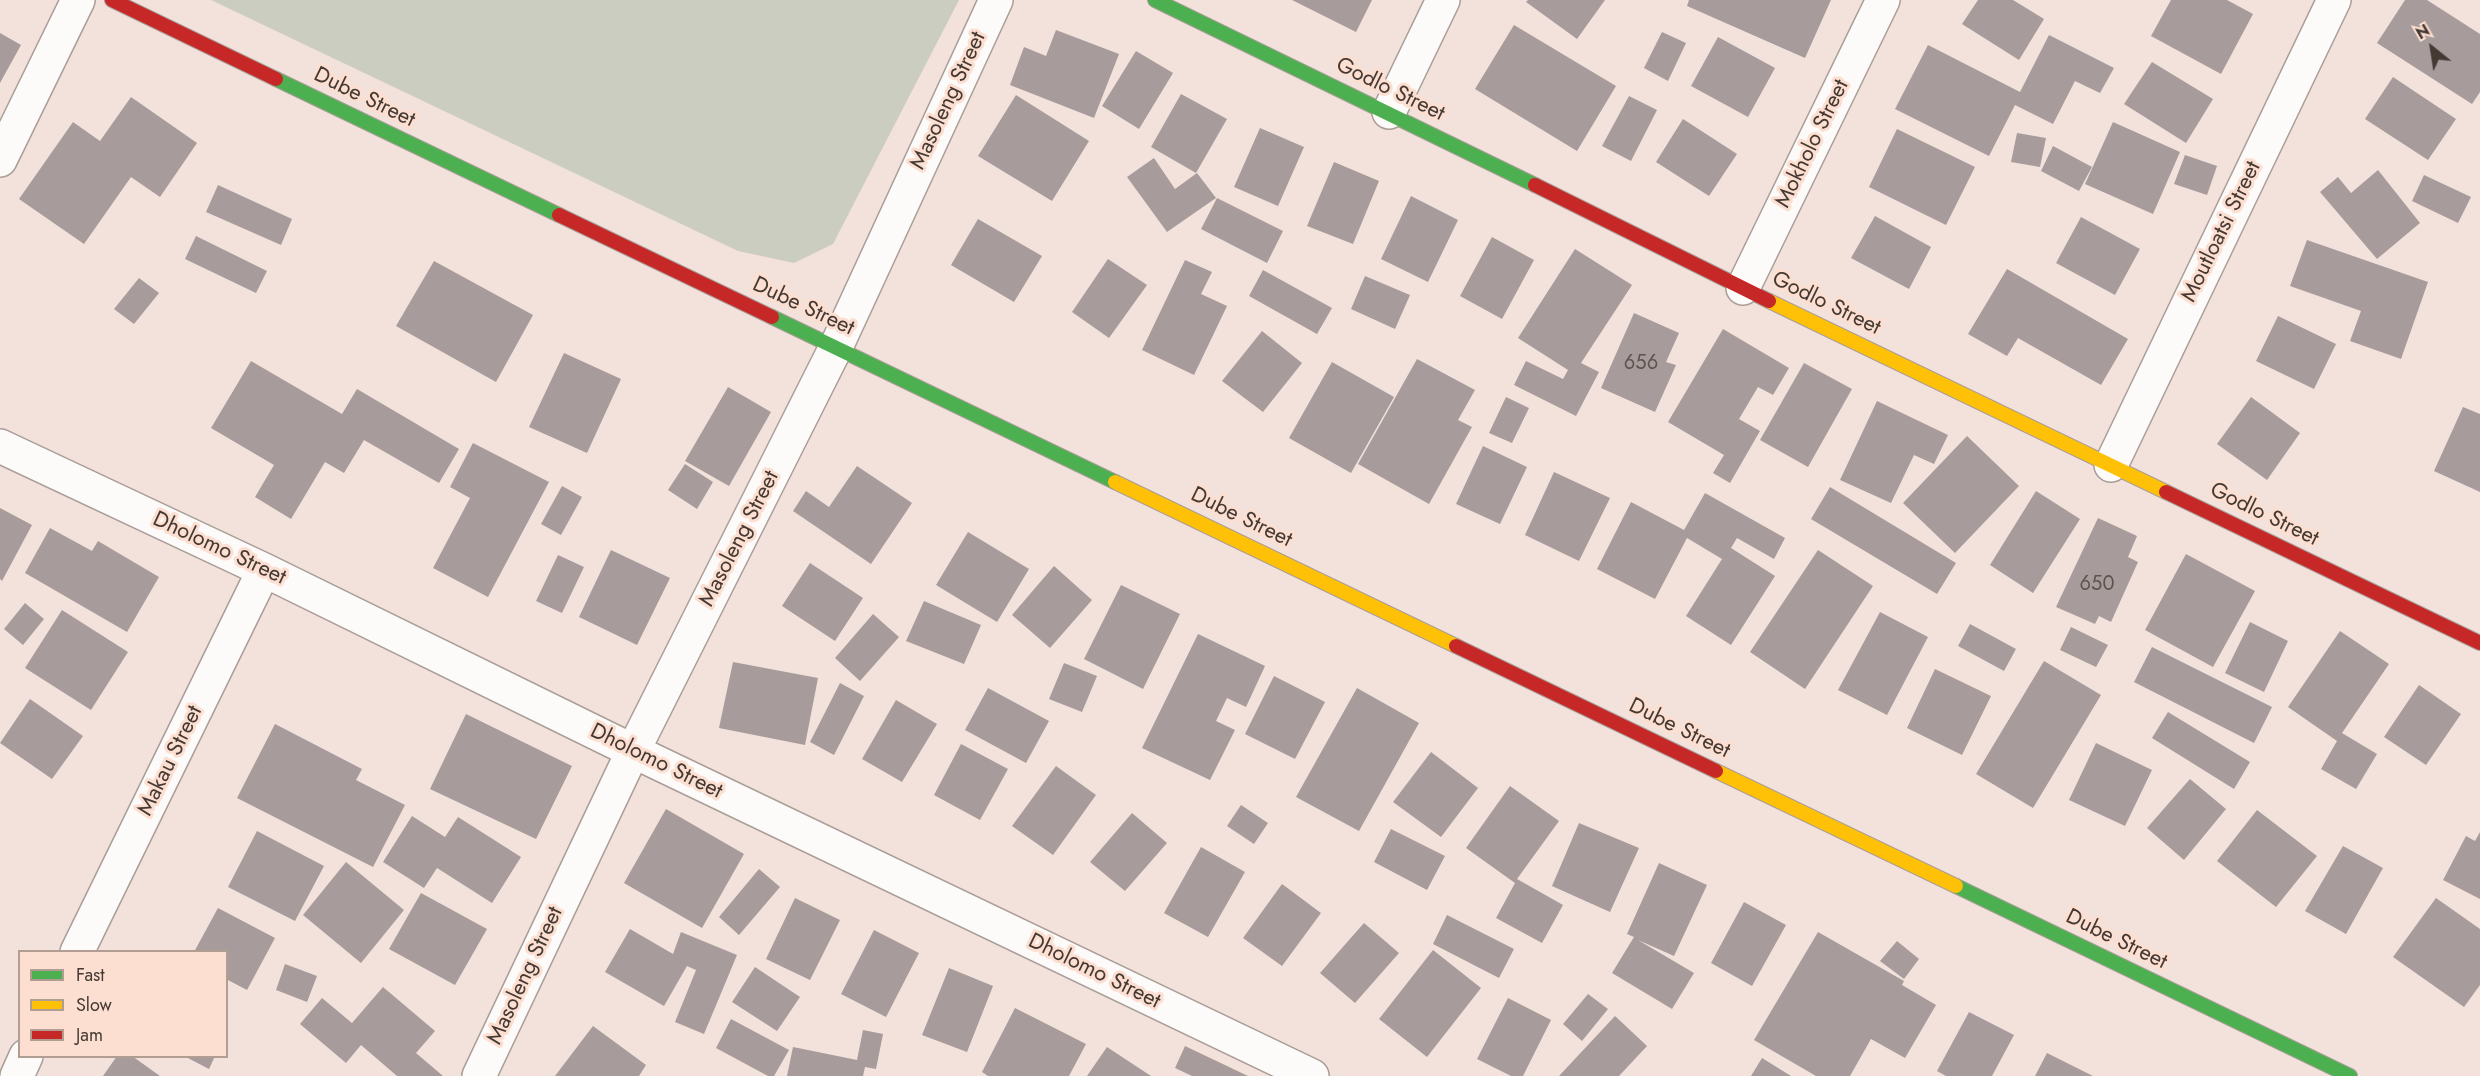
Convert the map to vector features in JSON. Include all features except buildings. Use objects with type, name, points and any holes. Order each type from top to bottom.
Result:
[{"type":"street","points":[[0,160],[78,0]]},
{"type":"street","name":"Dube Street","points":[[112,0],[836,346],[2350,1076]]},
{"type":"street","name":"Masoleng Street","points":[[479,1076],[633,751],[836,346],[996,0]]},
{"type":"street","name":"Godlo Street","points":[[1155,0],[1389,112],[1743,288],[2480,643]]},
{"type":"street","points":[[1389,112],[1443,0]]},
{"type":"street","name":"Mokholo Street","points":[[1743,288],[1882,0]]},
{"type":"street","name":"Moutloatsi Street","points":[[2111,465],[2334,0]]},
{"type":"street","name":"Dholomo Street","points":[[0,446],[264,570],[633,751],[1312,1076]]},
{"type":"street","name":"Makau Street","points":[[77,950],[264,570]]},
{"type":"street","points":[[17,1076],[25,1058]]},
{"type":"shaded area","points":[[211,0],[959,0],[833,244],[794,263],[738,251]]},
{"type":"traffic: fast","points":[[1155,0],[1535,185]]},
{"type":"traffic: fast","points":[[276,79],[559,215]]},
{"type":"traffic: fast","points":[[772,317],[1115,482]]},
{"type":"traffic: fast","points":[[1956,886],[2350,1076]]},
{"type":"traffic: slow","points":[[1769,301],[2166,492]]},
{"type":"traffic: slow","points":[[1115,482],[1456,646]]},
{"type":"traffic: slow","points":[[1716,771],[1956,886]]},
{"type":"traffic: jam","points":[[112,0],[276,79]]},
{"type":"traffic: jam","points":[[1535,185],[1769,301]]},
{"type":"traffic: jam","points":[[559,215],[772,317]]},
{"type":"traffic: jam","points":[[2166,492],[2480,643]]},
{"type":"traffic: jam","points":[[1456,646],[1716,771]]}]
